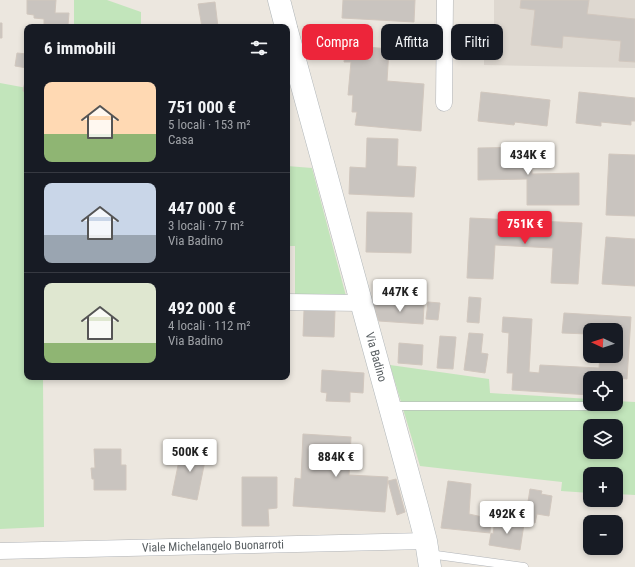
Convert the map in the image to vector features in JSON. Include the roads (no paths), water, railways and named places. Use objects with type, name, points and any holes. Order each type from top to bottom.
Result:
[{"type":"street","points":[[278,0],[285,24]]},
{"type":"street","points":[[444,0],[444,103]]},
{"type":"street","name":"Via Badino","points":[[290,42],[390,406],[428,554]]},
{"type":"street","points":[[290,302],[361,303]]},
{"type":"street","name":"Viale Michelangelo Buonarroti","points":[[0,551],[428,554]]},
{"type":"lane","points":[[390,406],[583,406]]},
{"type":"lane","points":[[428,554],[524,567]]}]
